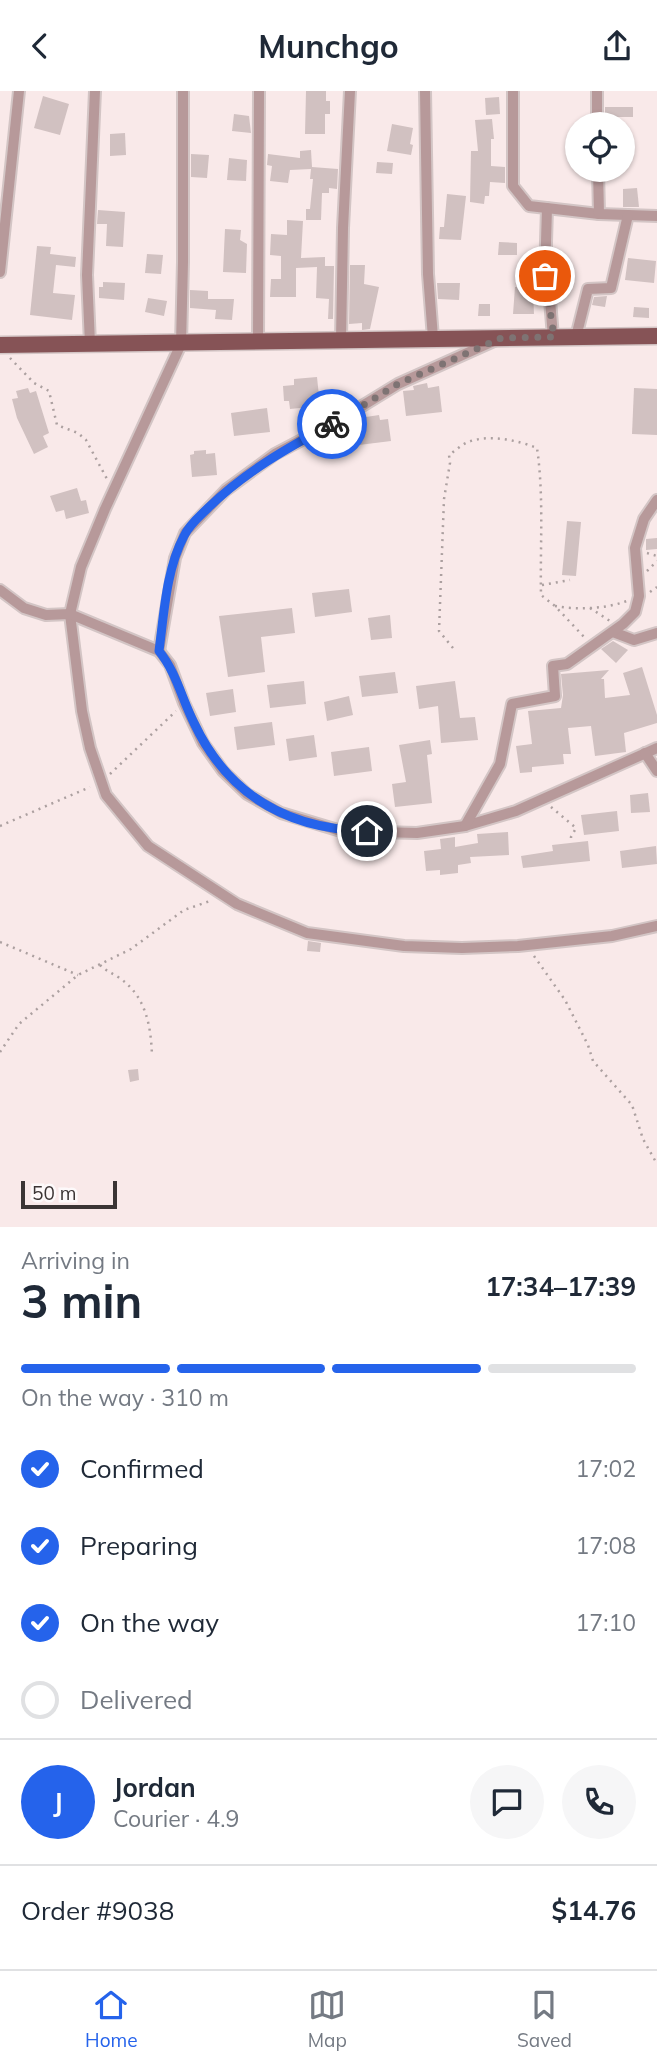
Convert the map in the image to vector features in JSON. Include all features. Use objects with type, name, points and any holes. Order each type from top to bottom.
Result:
[{"type":"main road","points":[[3,349],[90,344],[657,336]]},
{"type":"street","points":[[0,272],[19,91]]},
{"type":"street","points":[[90,344],[87,275],[94,91]]},
{"type":"street","points":[[183,91],[181,344],[81,567],[70,614],[82,711],[90,748],[106,795],[148,846],[237,904],[307,933],[404,946],[462,948],[526,945],[612,936],[657,926]]},
{"type":"street","points":[[258,342],[259,91]]},
{"type":"street","points":[[341,340],[350,91]]},
{"type":"street","points":[[425,91],[428,274],[433,338]]},
{"type":"street","points":[[513,91],[513,186],[529,206],[599,214],[657,216]]},
{"type":"street","points":[[597,91],[597,112]]},
{"type":"street","points":[[598,182],[599,214]]},
{"type":"street","points":[[547,208],[545,276],[554,337]]},
{"type":"street","points":[[576,337],[588,289],[611,288],[628,215]]},
{"type":"street","points":[[159,651],[174,558],[185,533],[226,490],[275,454],[336,422],[398,384],[501,338]]},
{"type":"street","points":[[465,826],[500,764],[512,704],[555,696],[553,666],[567,664],[635,612],[639,596],[635,548],[644,519],[657,500]]},
{"type":"street","points":[[0,590],[24,608],[46,615],[70,614],[159,651],[170,665],[203,743],[223,771],[247,794],[281,813],[341,831],[417,833],[465,826],[516,811],[657,748]]},
{"type":"street","points":[[616,629],[634,640],[657,633]]},
{"type":"street","points":[[645,753],[657,771]]},
{"type":"path","points":[[3,349],[34,383],[49,391],[57,425],[78,433],[86,440],[113,491]]},
{"type":"path","points":[[453,647],[439,631],[444,499],[449,455],[467,442],[489,438],[524,443],[537,448],[542,480],[539,504],[541,595],[584,636],[590,647]]},
{"type":"path","points":[[541,585],[570,580]]},
{"type":"path","points":[[555,606],[590,608],[616,604],[657,587]]},
{"type":"path","points":[[590,608],[616,629]]},
{"type":"path","points":[[539,800],[576,828],[582,828]]},
{"type":"path","points":[[571,841],[576,828]]},
{"type":"path","points":[[0,1052],[19,1024],[78,975],[131,949],[184,910],[205,902],[237,904]]},
{"type":"path","points":[[0,942],[78,975]]},
{"type":"path","points":[[526,945],[565,1000],[588,1045],[593,1061],[632,1105],[643,1139],[657,1164]]},
{"type":"path","points":[[100,965],[132,989],[146,1011],[151,1030],[152,1056]]},
{"type":"building","points":[[306,91],[326,91],[326,101],[330,101],[330,114],[325,114],[325,134],[305,134]]},
{"type":"building","points":[[43,96],[69,104],[60,135],[34,128]]},
{"type":"building","points":[[499,97],[500,114],[486,115],[485,98]]},
{"type":"building","points":[[605,107],[633,107],[633,112],[605,112]]},
{"type":"building","points":[[234,114],[249,116],[251,133],[232,131]]},
{"type":"building","points":[[492,119],[494,139],[491,139],[491,166],[505,167],[505,183],[490,182],[489,196],[485,196],[484,204],[470,202],[471,151],[478,151],[475,120]]},
{"type":"building","points":[[392,124],[413,128],[411,155],[387,151]]},
{"type":"building","points":[[125,133],[126,155],[110,156],[110,134]]},
{"type":"building","points":[[311,150],[312,167],[338,169],[337,189],[329,188],[329,193],[322,193],[321,220],[306,220],[313,179],[310,179],[311,169],[290,170],[288,183],[270,181],[272,166],[267,165],[268,154],[300,158],[300,151]]},
{"type":"building","points":[[191,154],[209,155],[207,178],[191,177]]},
{"type":"building","points":[[229,158],[247,160],[246,181],[227,180]]},
{"type":"building","points":[[377,162],[393,163],[392,174],[376,173]]},
{"type":"building","points":[[637,188],[639,207],[623,207],[623,189]]},
{"type":"building","points":[[447,194],[466,196],[461,240],[439,239],[440,227],[444,227]]},
{"type":"building","points":[[98,210],[125,212],[123,247],[106,246],[107,224],[97,224]]},
{"type":"building","points":[[287,220],[303,221],[301,258],[325,257],[325,266],[334,266],[333,319],[328,319],[329,299],[316,298],[317,267],[296,268],[296,297],[270,297],[271,279],[281,279],[281,256],[270,255],[271,234],[287,235]]},
{"type":"building","points":[[225,229],[241,230],[240,240],[247,244],[246,273],[223,272]]},
{"type":"building","points":[[499,242],[517,243],[517,255],[498,255]]},
{"type":"building","points":[[37,246],[51,247],[50,254],[76,257],[75,267],[56,265],[53,293],[75,295],[72,320],[30,315]]},
{"type":"building","points":[[147,254],[163,255],[161,274],[145,273]]},
{"type":"building","points":[[628,258],[656,261],[654,283],[625,280]]},
{"type":"building","points":[[350,265],[365,265],[364,284],[379,287],[370,329],[362,330],[362,323],[349,324]]},
{"type":"building","points":[[527,281],[538,282],[537,294],[533,293],[534,314],[513,314],[515,287],[526,287]]},
{"type":"building","points":[[103,282],[125,283],[124,300],[99,298],[99,287],[103,287]]},
{"type":"building","points":[[437,283],[460,283],[459,300],[438,299]]},
{"type":"building","points":[[190,290],[208,291],[208,299],[234,299],[232,320],[215,319],[216,310],[190,308]]},
{"type":"building","points":[[607,296],[605,307],[592,305],[594,297]]},
{"type":"building","points":[[148,298],[167,301],[164,316],[145,312]]},
{"type":"building","points":[[479,304],[490,304],[490,316],[478,316]]},
{"type":"building","points":[[634,307],[649,308],[649,318],[633,317]]},
{"type":"building","points":[[317,377],[320,406],[290,409],[289,401],[284,401],[283,386],[294,385],[294,379]]},
{"type":"building","points":[[427,383],[428,388],[439,386],[442,412],[406,416],[403,391],[414,390],[413,386]]},
{"type":"building","points":[[28,388],[30,393],[36,391],[49,433],[43,436],[48,447],[34,454],[17,418],[12,399],[18,398],[16,391]]},
{"type":"building","points":[[634,388],[657,389],[657,435],[632,434]]},
{"type":"building","points":[[267,408],[270,432],[234,436],[231,413]]},
{"type":"building","points":[[379,415],[380,420],[388,419],[391,441],[359,445],[356,423],[366,422],[366,417]]},
{"type":"building","points":[[206,450],[206,454],[215,453],[217,475],[192,477],[190,455],[194,454],[194,451]]},
{"type":"building","points":[[77,488],[81,501],[86,500],[89,513],[66,519],[64,510],[56,512],[50,496]]},
{"type":"building","points":[[567,521],[581,522],[576,576],[562,575]]},
{"type":"building","points":[[657,538],[657,549],[646,550],[646,539]]},
{"type":"building","points":[[349,589],[352,612],[315,617],[312,593]]},
{"type":"building","points":[[292,608],[295,633],[261,637],[265,672],[228,677],[219,616]]},
{"type":"building","points":[[390,615],[392,638],[371,640],[368,618]]},
{"type":"building","points":[[613,641],[628,650],[616,663],[601,649]]},
{"type":"building","points":[[642,667],[657,723],[624,733],[626,752],[595,756],[591,726],[568,728],[571,754],[563,754],[564,764],[532,767],[532,772],[520,773],[516,746],[532,744],[528,711],[561,708],[561,674],[609,670],[601,679],[604,679],[605,698],[630,695],[623,673]]},
{"type":"building","points":[[395,672],[398,693],[362,697],[359,676]]},
{"type":"building","points":[[304,681],[306,704],[270,708],[267,685]]},
{"type":"building","points":[[455,681],[460,718],[475,717],[478,740],[441,743],[438,706],[419,709],[416,686]]},
{"type":"building","points":[[233,689],[236,712],[210,716],[206,693]]},
{"type":"building","points":[[349,696],[353,715],[327,721],[324,702]]},
{"type":"building","points":[[272,722],[275,745],[237,750],[234,727]]},
{"type":"building","points":[[314,735],[317,757],[289,761],[286,739]]},
{"type":"building","points":[[430,740],[432,754],[427,755],[432,803],[395,807],[392,784],[406,782],[399,745]]},
{"type":"building","points":[[369,747],[372,771],[334,776],[331,752]]},
{"type":"building","points":[[648,793],[650,812],[631,813],[630,795]]},
{"type":"building","points":[[617,811],[619,831],[584,835],[581,815]]},
{"type":"building","points":[[508,832],[509,855],[470,857],[471,863],[458,865],[458,873],[440,875],[440,870],[426,871],[424,851],[441,849],[440,839],[455,837],[455,847],[478,843],[477,834]]},
{"type":"building","points":[[588,841],[590,861],[523,868],[521,856],[553,851],[552,845]]},
{"type":"building","points":[[656,846],[657,864],[622,868],[620,851]]},
{"type":"building","points":[[308,941],[321,943],[320,952],[307,951]]},
{"type":"building","points":[[138,1069],[139,1080],[130,1082],[128,1070]]},
{"type":"way so far","points":[[332,424],[398,384],[501,338],[554,337],[545,276]]},
{"type":"route","points":[[332,424],[258,466],[226,490],[185,533],[174,558],[159,651],[170,665],[203,743],[223,771],[247,794],[281,813],[341,831],[367,831]]}]
